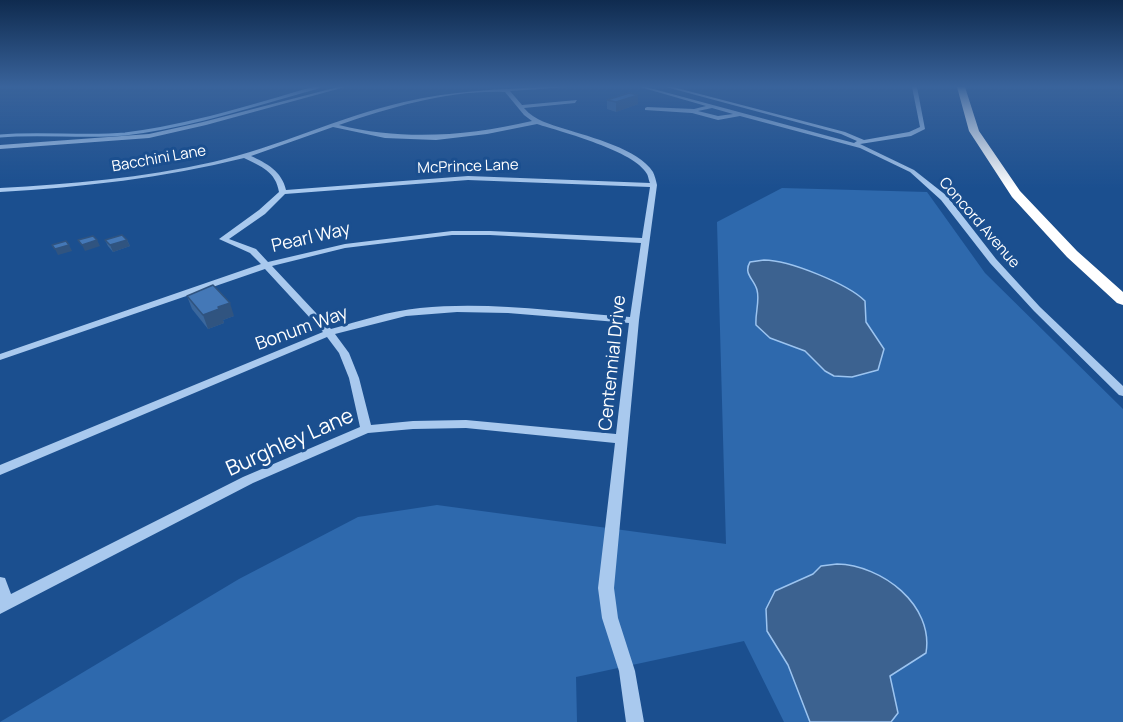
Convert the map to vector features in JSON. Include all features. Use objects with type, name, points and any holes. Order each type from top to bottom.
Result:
[{"type":"highway","points":[[971,121],[974,131],[1016,194],[1072,254],[1123,300]]},
{"type":"street","points":[[0,147],[149,136],[216,121]]},
{"type":"street","name":"Bacchini Lane","points":[[0,190],[112,182],[178,171],[244,155],[351,121]]},
{"type":"street","name":"Concord Avenue","points":[[765,121],[851,144],[912,171],[944,198],[993,261],[1037,309],[1123,392]]},
{"type":"street","points":[[796,121],[843,133],[864,142]]},
{"type":"street","points":[[851,144],[911,134],[923,128],[922,121]]},
{"type":"street","points":[[335,126],[378,136],[453,138],[537,122],[614,148],[649,171],[654,185]]},
{"type":"street","points":[[244,155],[274,172],[282,181],[283,192],[271,206],[252,221],[223,239],[253,251],[329,333],[348,361],[366,429]]},
{"type":"street","name":"McPrince Lane","points":[[283,192],[468,178],[654,185]]},
{"type":"street","name":"Centennial Drive","points":[[635,722],[627,671],[610,618],[606,588],[634,320],[654,185]]},
{"type":"street","name":"Pearl Way","points":[[0,357],[267,265],[345,246],[452,233],[644,241]]},
{"type":"street","name":"Bonum Way","points":[[0,470],[329,333],[385,318],[430,310],[477,310],[634,320]]},
{"type":"street","name":"Burghley Lane","points":[[3,605],[248,480],[366,429],[466,424],[621,439]]},
{"type":"street","points":[[0,583],[3,605]]},
{"type":"shaded area","points":[[782,188],[927,192],[985,273],[1123,409],[1123,722],[784,722],[744,641],[576,677],[577,722],[0,722],[239,579],[358,517],[437,505],[726,544],[717,222]]},
{"type":"shaded area","points":[[764,260],[788,264],[818,274],[846,287],[865,301],[866,322],[884,349],[878,370],[852,377],[834,376],[825,371],[805,351],[770,338],[756,325],[758,294],[748,273],[748,266],[750,262]]},
{"type":"shaded area","points":[[837,564],[854,566],[887,580],[913,604],[922,619],[926,635],[926,653],[890,676],[898,713],[891,722],[810,722],[788,665],[767,631],[766,609],[775,591],[813,574],[821,566]]},
{"type":"building","points":[[122,235],[127,240],[110,245],[105,240]]},
{"type":"building","points":[[93,236],[97,240],[82,245],[78,240]]},
{"type":"building","points":[[66,241],[69,245],[55,249],[52,245]]},
{"type":"building","points":[[213,285],[230,303],[203,315],[187,296]]},
{"type":"waterway","points":[[0,136],[125,134],[195,121]]}]
